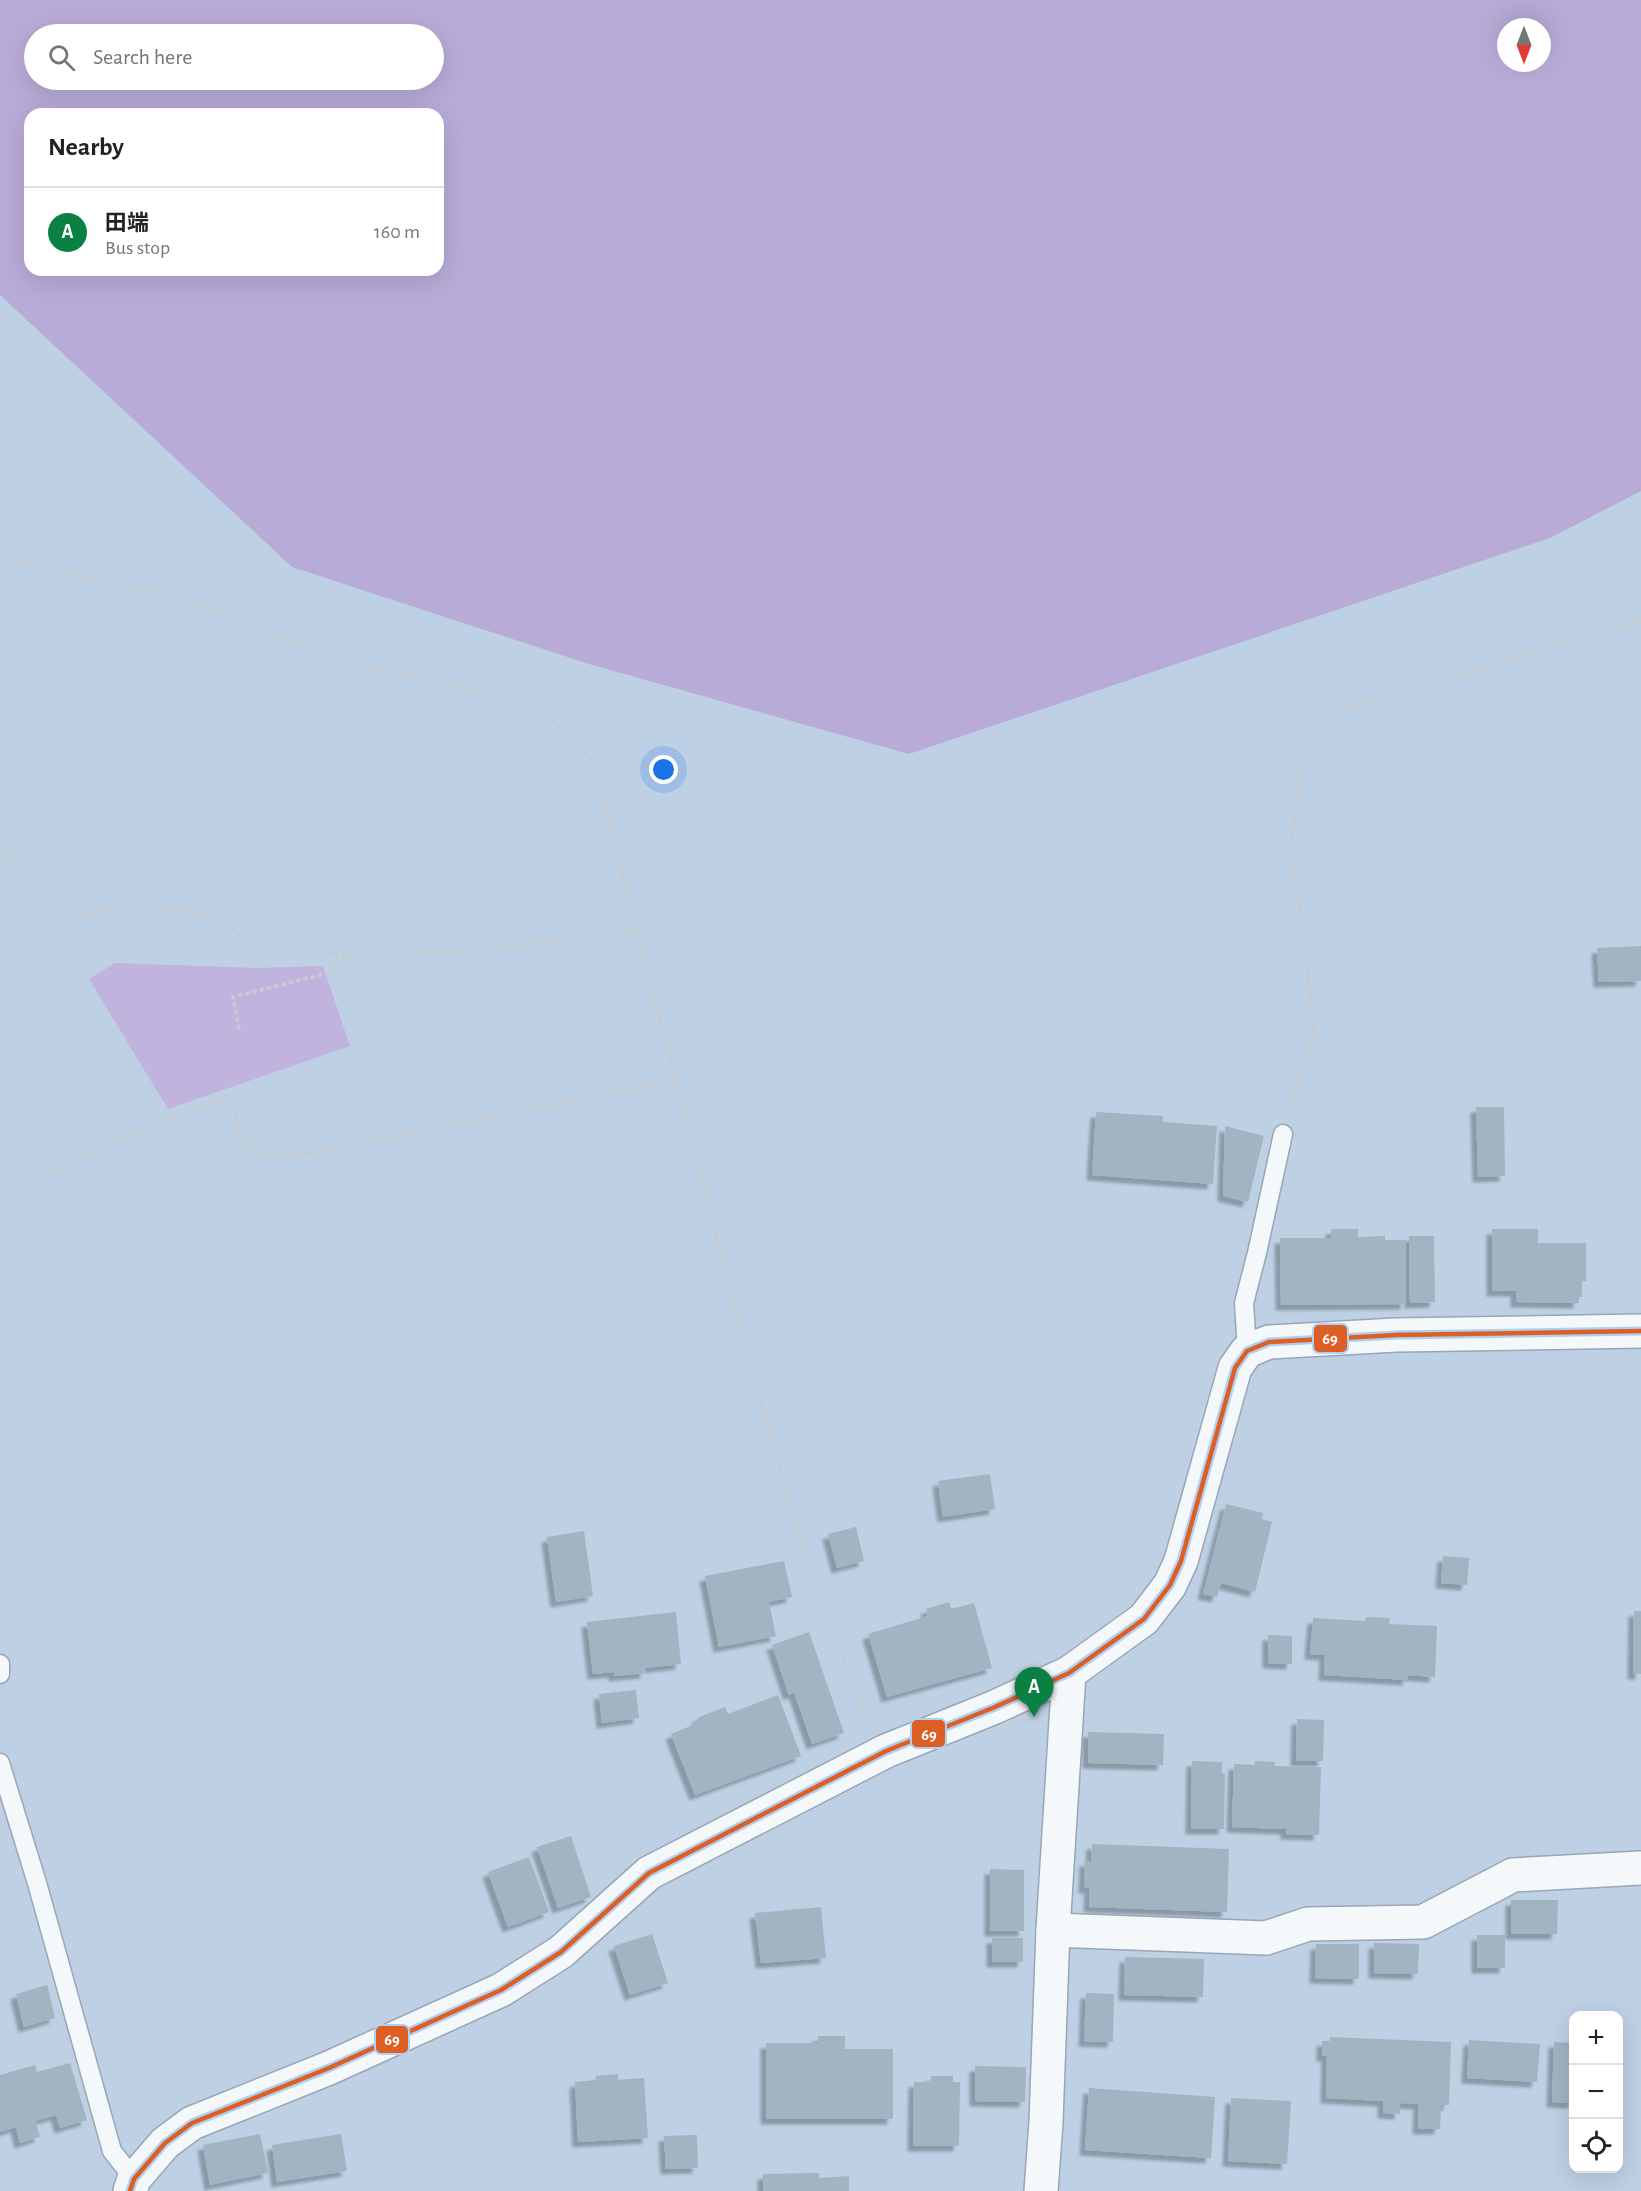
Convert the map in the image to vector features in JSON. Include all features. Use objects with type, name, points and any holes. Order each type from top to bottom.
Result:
[{"type":"street","points":[[132,2185],[165,2143],[192,2123],[329,2068],[501,1990],[561,1952],[649,1873],[886,1751],[995,1707],[1069,1673],[1144,1619],[1170,1585],[1181,1561],[1235,1368],[1247,1351],[1269,1342],[1395,1335],[1641,1331]]},
{"type":"street","points":[[1041,2191],[1046,2122],[1053,1930],[1069,1673]]},
{"type":"street","points":[[1053,1930],[1266,1938],[1308,1924],[1423,1922],[1514,1875],[1641,1868]]},
{"type":"lane","points":[[1247,1351],[1244,1303],[1283,1134]]},
{"type":"lane","points":[[0,1664],[0,1674]]},
{"type":"lane","points":[[0,1763],[37,1883],[112,2151],[132,2185]]},
{"type":"path","points":[[0,558],[99,581],[174,594],[346,663],[427,678],[525,705],[544,714],[579,741],[594,765],[741,1332],[796,1522],[857,1697],[886,1751]]},
{"type":"path","points":[[1283,1134],[1314,1034],[1303,924],[1290,853],[1300,774],[1322,716],[1641,620]]},
{"type":"path","points":[[0,829],[63,920],[129,903],[213,915],[266,956],[474,951],[636,931]]},
{"type":"path","points":[[0,858],[14,849]]},
{"type":"path","points":[[239,1029],[233,997],[332,972],[348,953]]},
{"type":"path","points":[[0,1196],[113,1142],[232,1094],[241,1142],[261,1155],[295,1156],[675,1080]]},
{"type":"shaded area","points":[[0,0],[1641,0],[1641,491],[1550,538],[909,754],[589,664],[292,567],[0,295]]},
{"type":"shaded area","points":[[115,963],[256,968],[323,966],[350,1046],[168,1109],[89,979]]},
{"type":"building","points":[[1641,946],[1641,981],[1599,982],[1597,948]]},
{"type":"building","points":[[1476,1107],[1504,1107],[1505,1176],[1478,1177]]},
{"type":"building","points":[[1096,1112],[1163,1116],[1163,1122],[1217,1126],[1213,1184],[1092,1175]]},
{"type":"building","points":[[1225,1126],[1264,1136],[1248,1202],[1223,1196]]},
{"type":"building","points":[[1331,1229],[1358,1229],[1358,1237],[1385,1236],[1385,1240],[1406,1240],[1406,1304],[1281,1305],[1280,1238],[1331,1238]]},
{"type":"building","points":[[1492,1229],[1538,1229],[1538,1243],[1586,1243],[1586,1281],[1582,1281],[1582,1297],[1579,1297],[1579,1303],[1516,1302],[1516,1291],[1492,1291]]},
{"type":"building","points":[[1409,1236],[1434,1236],[1435,1302],[1410,1303]]},
{"type":"building","points":[[990,1474],[995,1509],[943,1517],[938,1481]]},
{"type":"building","points":[[1226,1504],[1263,1513],[1262,1519],[1272,1522],[1255,1592],[1221,1583],[1217,1597],[1203,1594]]},
{"type":"building","points":[[856,1527],[864,1561],[837,1568],[828,1534]]},
{"type":"building","points":[[584,1531],[593,1596],[556,1602],[547,1537]]},
{"type":"building","points":[[1443,1556],[1469,1558],[1467,1585],[1441,1583]]},
{"type":"building","points":[[784,1561],[792,1597],[769,1602],[776,1636],[719,1647],[705,1576]]},
{"type":"building","points":[[949,1602],[951,1609],[974,1603],[992,1668],[887,1697],[868,1634],[928,1616],[926,1609]]},
{"type":"building","points":[[1634,1611],[1641,1611],[1641,1674],[1633,1674]]},
{"type":"building","points":[[676,1612],[681,1664],[645,1668],[646,1673],[614,1676],[614,1672],[593,1674],[587,1622]]},
{"type":"building","points":[[1366,1617],[1390,1618],[1389,1624],[1437,1626],[1435,1677],[1408,1675],[1408,1680],[1324,1675],[1325,1655],[1310,1654],[1313,1618],[1365,1621]]},
{"type":"building","points":[[809,1632],[844,1733],[812,1744],[794,1692],[789,1695],[772,1645]]},
{"type":"building","points":[[1268,1635],[1292,1636],[1292,1664],[1268,1663]]},
{"type":"building","points":[[636,1690],[639,1718],[602,1723],[599,1694]]},
{"type":"building","points":[[778,1695],[801,1756],[695,1795],[671,1734],[698,1723],[697,1718],[725,1707],[728,1714]]},
{"type":"building","points":[[1297,1719],[1324,1720],[1323,1761],[1296,1761]]},
{"type":"building","points":[[1088,1732],[1164,1734],[1163,1765],[1088,1763]]},
{"type":"building","points":[[1192,1761],[1222,1762],[1222,1773],[1225,1773],[1224,1829],[1191,1829]]},
{"type":"building","points":[[1255,1761],[1275,1762],[1275,1766],[1321,1767],[1319,1835],[1286,1834],[1286,1829],[1232,1827],[1234,1764],[1255,1765]]},
{"type":"building","points":[[571,1836],[591,1897],[558,1908],[537,1847]]},
{"type":"building","points":[[1092,1844],[1229,1849],[1227,1912],[1089,1907],[1090,1888],[1084,1888],[1085,1861],[1091,1861]]},
{"type":"building","points":[[529,1857],[549,1912],[508,1927],[488,1872]]},
{"type":"building","points":[[990,1869],[1024,1870],[1024,1931],[990,1931]]},
{"type":"building","points":[[1511,1900],[1558,1900],[1557,1934],[1511,1934]]},
{"type":"building","points":[[821,1907],[826,1958],[761,1963],[755,1913]]},
{"type":"building","points":[[652,1934],[668,1983],[630,1995],[614,1946]]},
{"type":"building","points":[[1477,1935],[1505,1935],[1505,1968],[1477,1968]]},
{"type":"building","points":[[992,1938],[1023,1938],[1023,1962],[992,1962]]},
{"type":"building","points":[[1374,1943],[1419,1944],[1418,1974],[1374,1973]]},
{"type":"building","points":[[1316,1944],[1359,1944],[1359,1979],[1315,1978]]},
{"type":"building","points":[[1125,1957],[1204,1959],[1203,1997],[1124,1995]]},
{"type":"building","points":[[47,1985],[55,2018],[24,2027],[16,1994]]},
{"type":"building","points":[[1086,1993],[1114,1994],[1113,2042],[1084,2041]]},
{"type":"building","points":[[818,2036],[845,2036],[845,2049],[893,2049],[893,2119],[766,2119],[766,2043],[818,2043]]},
{"type":"building","points":[[1330,2037],[1451,2042],[1449,2105],[1441,2105],[1440,2129],[1418,2129],[1419,2104],[1400,2103],[1400,2114],[1383,2113],[1383,2101],[1326,2098],[1327,2056],[1322,2056],[1322,2041],[1330,2041]]},
{"type":"building","points":[[1469,2040],[1540,2044],[1537,2082],[1467,2078]]},
{"type":"building","points":[[1554,2042],[1569,2043],[1569,2103],[1552,2102]]},
{"type":"building","points":[[70,2063],[87,2120],[60,2128],[56,2115],[35,2121],[40,2137],[20,2143],[16,2127],[0,2132],[0,2075],[35,2065],[37,2072]]},
{"type":"building","points":[[975,2066],[1026,2067],[1025,2102],[975,2101]]},
{"type":"building","points":[[618,2074],[618,2080],[644,2078],[648,2138],[578,2142],[575,2082],[596,2080],[595,2076]]},
{"type":"building","points":[[931,2076],[953,2076],[953,2082],[960,2082],[959,2146],[913,2146],[914,2082],[931,2082]]},
{"type":"building","points":[[1089,2088],[1215,2097],[1211,2158],[1085,2150]]},
{"type":"building","points":[[1231,2098],[1291,2101],[1287,2164],[1228,2161]]},
{"type":"building","points":[[260,2134],[268,2173],[210,2185],[203,2145]]},
{"type":"building","points":[[341,2134],[347,2171],[277,2182],[272,2145]]},
{"type":"building","points":[[697,2135],[698,2168],[666,2169],[664,2136]]},
{"type":"building","points":[[819,2173],[819,2178],[849,2176],[849,2191],[763,2191],[763,2174]]},
{"type":"transit line","name":"69","points":[[130,2191],[134,2179],[165,2143],[192,2123],[329,2068],[501,1990],[561,1952],[649,1873],[886,1751],[995,1707],[1069,1673],[1144,1619],[1170,1585],[1181,1561],[1235,1368],[1247,1351],[1269,1342],[1396,1335],[1641,1331]]},
{"type":"place","name":"田端","points":[[1034,1717]]}]
